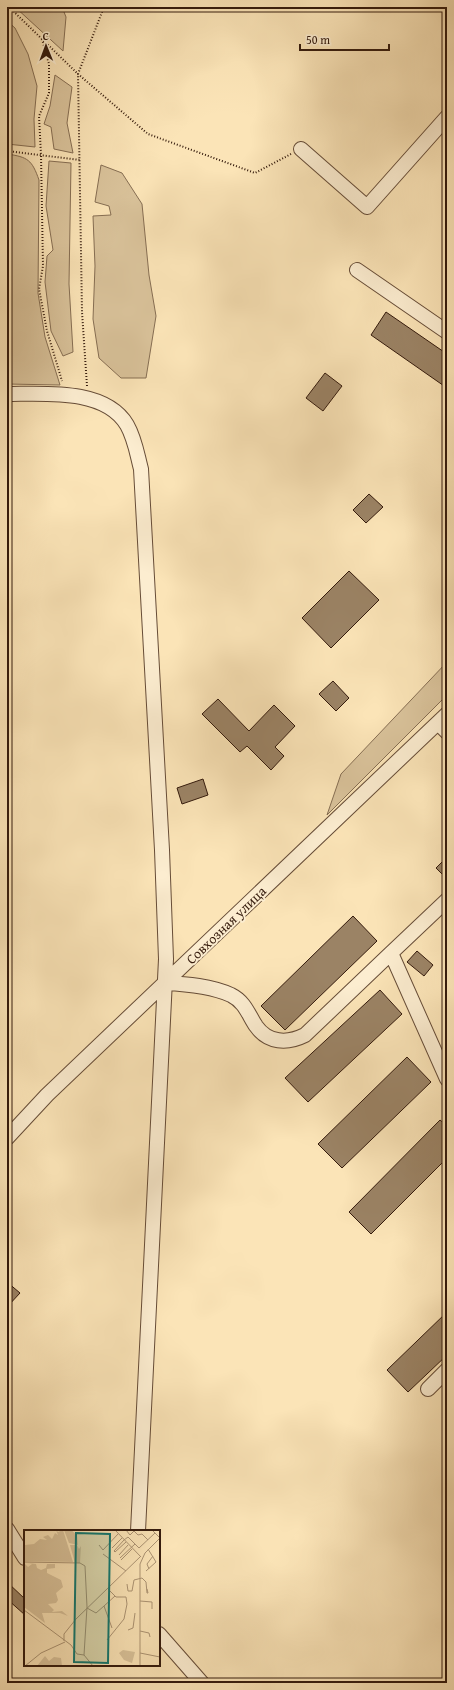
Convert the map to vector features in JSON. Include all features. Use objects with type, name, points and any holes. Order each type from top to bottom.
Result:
[{"type":"street","points":[[301,149],[367,207],[447,117]]},
{"type":"street","points":[[357,270],[447,332]]},
{"type":"street","points":[[7,394],[66,394],[88,399],[110,408],[126,424],[134,441],[141,469],[165,895],[166,959],[138,1530]]},
{"type":"street","name":"Совхозная улица","points":[[7,1138],[47,1095],[444,723]]},
{"type":"street","points":[[165,983],[186,984],[231,995],[240,1001],[256,1026],[265,1035],[276,1040],[288,1041],[305,1035],[447,900]]},
{"type":"street","points":[[391,953],[447,1079]]},
{"type":"street","points":[[428,1389],[447,1370]]},
{"type":"street","points":[[7,1529],[24,1556]]},
{"type":"street","points":[[160,1635],[202,1683]]},
{"type":"path","points":[[9,7],[78,74],[148,134],[255,173],[301,149]]},
{"type":"path","points":[[88,399],[82,312],[78,74],[104,7]]},
{"type":"path","points":[[42,39],[49,64],[48,93],[38,116],[41,156],[43,266],[39,289],[48,331],[66,394]]},
{"type":"path","points":[[7,151],[80,160]]},
{"type":"shaded area","points":[[15,7],[62,7],[66,17],[63,51]]},
{"type":"shaded area","points":[[7,21],[15,28],[28,54],[37,86],[34,119],[35,147],[7,144]]},
{"type":"shaded area","points":[[55,75],[72,87],[67,123],[73,153],[54,149],[51,127],[44,124],[50,106]]},
{"type":"shaded area","points":[[7,154],[25,158],[34,168],[39,180],[38,293],[45,337],[60,385],[7,384]]},
{"type":"shaded area","points":[[49,161],[71,163],[69,284],[73,352],[63,356],[51,331],[45,282],[47,256],[53,250],[46,206]]},
{"type":"shaded area","points":[[101,165],[122,173],[142,204],[149,275],[156,316],[146,378],[121,378],[99,358],[93,319],[95,266],[93,216],[111,215],[109,206],[95,202]]},
{"type":"shaded area","points":[[447,662],[447,695],[327,815],[341,774]]},
{"type":"building","points":[[386,312],[447,354],[447,388],[371,335]]},
{"type":"building","points":[[325,373],[342,386],[323,411],[306,398]]},
{"type":"building","points":[[369,494],[383,507],[366,523],[353,510]]},
{"type":"building","points":[[349,571],[379,600],[331,648],[302,618]]},
{"type":"building","points":[[333,681],[349,698],[336,711],[319,694]]},
{"type":"building","points":[[218,699],[249,731],[274,705],[295,726],[275,747],[284,756],[271,770],[247,746],[240,752],[202,714]]},
{"type":"building","points":[[203,779],[208,795],[182,804],[177,788]]},
{"type":"building","points":[[447,857],[447,879],[436,868]]},
{"type":"building","points":[[353,916],[377,941],[285,1030],[261,1006]]},
{"type":"building","points":[[417,951],[433,965],[424,976],[407,962]]},
{"type":"building","points":[[380,990],[402,1014],[308,1102],[285,1078]]},
{"type":"building","points":[[407,1057],[431,1082],[342,1168],[318,1144]]},
{"type":"building","points":[[440,1120],[447,1126],[447,1158],[371,1234],[349,1212]]},
{"type":"building","points":[[7,1282],[20,1293],[7,1307]]},
{"type":"building","points":[[447,1312],[447,1355],[408,1392],[387,1370]]},
{"type":"building","points":[[7,1582],[24,1598],[24,1614],[7,1599]]}]
